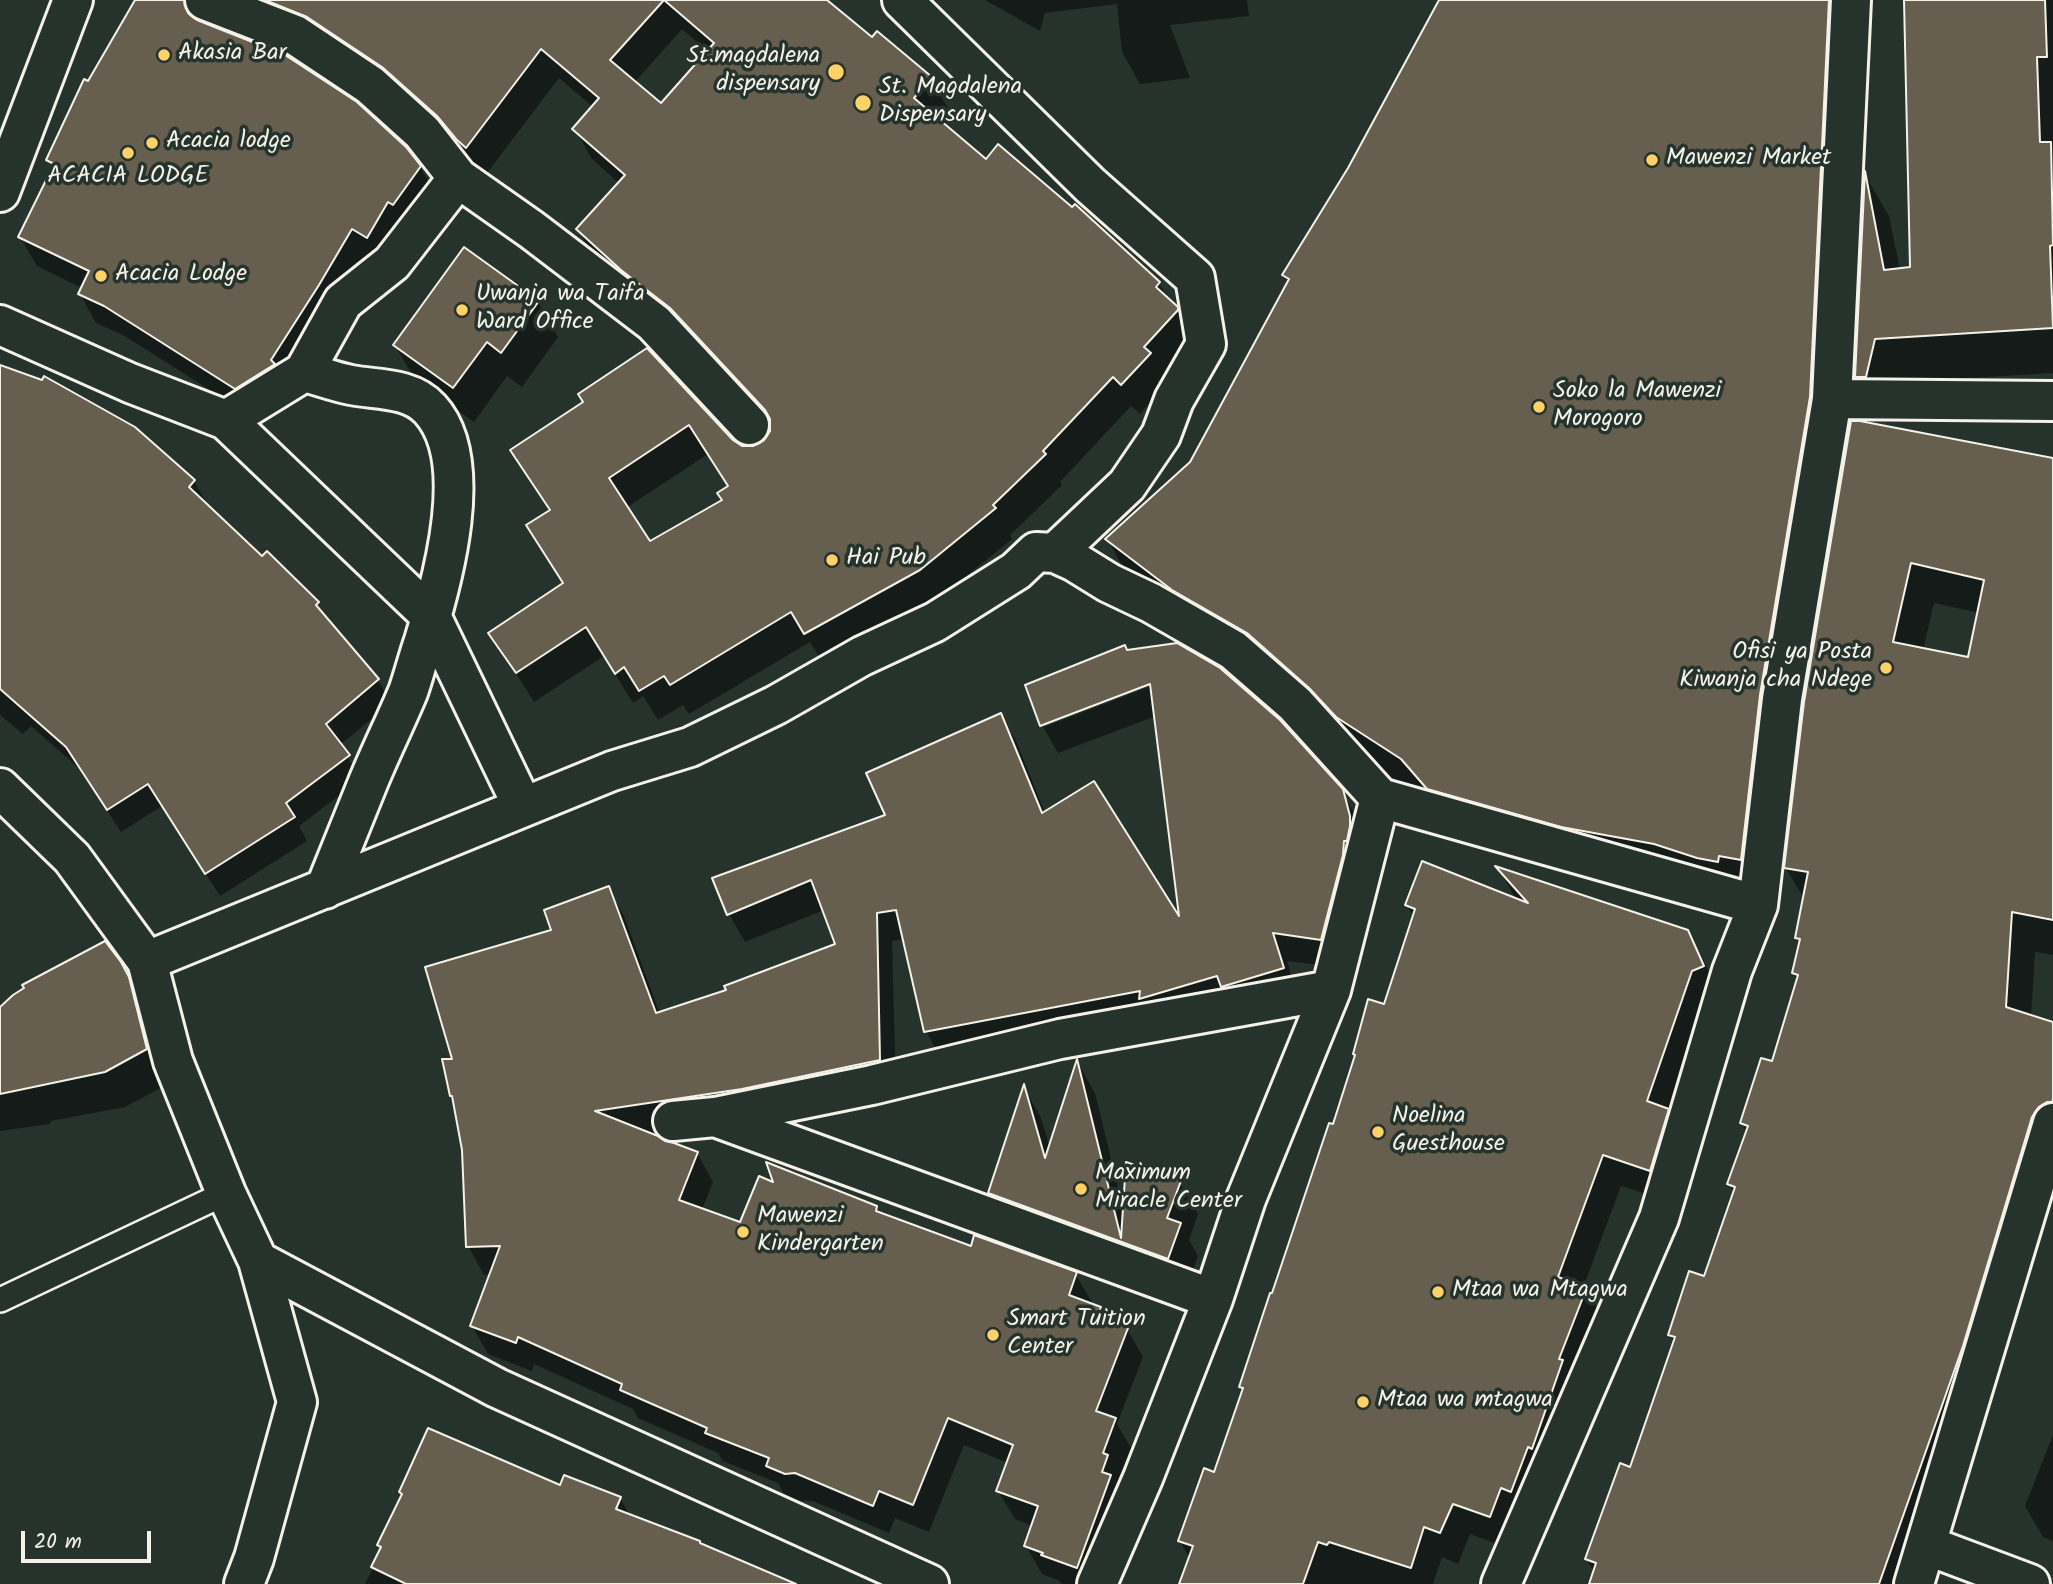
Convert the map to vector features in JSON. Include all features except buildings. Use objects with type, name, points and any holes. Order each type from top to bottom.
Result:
[{"type":"street","points":[[0,191],[73,0]]},
{"type":"street","points":[[205,0],[295,35],[370,85],[422,132],[458,178],[532,230],[654,323],[749,425]]},
{"type":"street","points":[[902,0],[1090,185],[1195,278],[1206,344],[1174,400],[1161,435],[1127,485],[1055,553]]},
{"type":"street","points":[[1501,1584],[1659,1218],[1732,971],[1758,905],[1782,699],[1832,399],[1851,0]]},
{"type":"street","points":[[226,419],[304,372],[343,302],[392,263],[458,178]]},
{"type":"street","points":[[0,326],[130,383],[226,419],[431,616],[523,807]]},
{"type":"street","points":[[304,372],[349,384],[404,393],[420,401],[431,410],[440,424],[451,457],[453,515],[443,573],[431,616],[408,691],[325,888]]},
{"type":"street","points":[[1832,399],[2053,401]]},
{"type":"street","points":[[147,961],[612,771],[690,747],[776,705],[862,656],[935,622],[1016,571],[1036,552],[1055,553],[1089,569],[1109,583],[1151,603],[1233,650],[1295,704],[1380,798],[1758,905]]},
{"type":"street","points":[[0,788],[72,858],[147,961],[173,1061],[226,1193],[258,1261],[297,1402],[254,1558],[244,1584]]},
{"type":"street","points":[[1097,1584],[1143,1478],[1213,1299],[1246,1199],[1331,990],[1380,798]]},
{"type":"street","points":[[673,1121],[715,1117],[872,1085],[1060,1039],[1331,990]]},
{"type":"street","points":[[715,1117],[1213,1299]]},
{"type":"street","points":[[1914,1584],[2053,1124]]},
{"type":"street","points":[[258,1261],[497,1388],[929,1584]]},
{"type":"street","points":[[1926,1545],[2030,1584]]},
{"type":"lane","points":[[0,1300],[226,1193]]},
{"type":"place","name":"Akasia Bar","points":[[164,55]]},
{"type":"place","name":"St.magdalena dispensary","points":[[836,72]]},
{"type":"place","name":"St. Magdalena Dispensary","points":[[863,103]]},
{"type":"place","name":"Acacia lodge","points":[[152,143]]},
{"type":"place","name":"ACACIA LODGE","points":[[128,153]]},
{"type":"place","name":"Mawenzi Market","points":[[1652,160]]},
{"type":"place","name":"Acacia Lodge","points":[[101,276]]},
{"type":"place","name":"Uwanja wa Taifa Ward Office","points":[[462,310]]},
{"type":"place","name":"Soko la Mawenzi Morogoro","points":[[1539,407]]},
{"type":"place","name":"Hai Pub","points":[[832,560]]},
{"type":"place","name":"Ofisi ya Posta Kiwanja cha Ndege","points":[[1886,668]]},
{"type":"place","name":"Noelina Guesthouse","points":[[1378,1132]]},
{"type":"place","name":"Maximum Miracle Center","points":[[1081,1189]]},
{"type":"place","name":"Mawenzi Kindergarten","points":[[743,1232]]},
{"type":"place","name":"Mtaa wa Mtagwa","points":[[1438,1292]]},
{"type":"place","name":"Smart Tuition Center","points":[[993,1335]]},
{"type":"place","name":"Mtaa wa mtagwa","points":[[1363,1402]]}]
